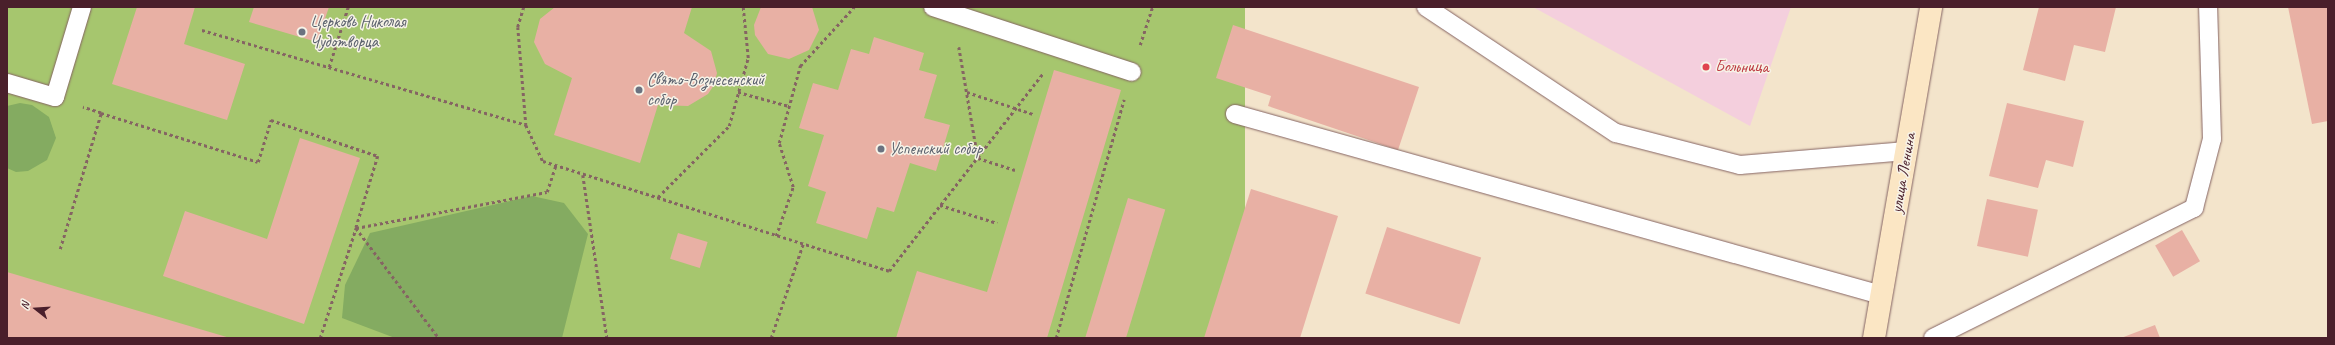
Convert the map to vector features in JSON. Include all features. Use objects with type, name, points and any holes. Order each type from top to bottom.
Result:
[{"type":"main road","name":"улица Ленина","points":[[1874,338],[1931,7]]},
{"type":"lane","points":[[7,83],[55,97],[82,7]]},
{"type":"lane","points":[[933,7],[1132,72]]},
{"type":"lane","points":[[1426,7],[1616,133],[1740,165],[1906,151]]},
{"type":"lane","points":[[1933,338],[2194,208],[2212,139],[2208,7]]},
{"type":"lane","points":[[1235,114],[1881,295]]},
{"type":"path","points":[[329,67],[348,7]]},
{"type":"path","points":[[524,7],[518,27],[526,124],[543,161],[583,175],[889,271],[1045,71],[1052,46]]},
{"type":"path","points":[[658,198],[729,126],[748,58],[743,7]]},
{"type":"path","points":[[776,236],[793,187],[779,143],[800,66],[854,7]]},
{"type":"path","points":[[1056,338],[1152,7]]},
{"type":"path","points":[[967,18],[959,43],[978,158]]},
{"type":"path","points":[[202,30],[526,124]]},
{"type":"path","points":[[738,92],[789,106]]},
{"type":"path","points":[[967,92],[1034,114]]},
{"type":"path","points":[[55,97],[101,113],[258,162],[271,120],[378,156],[320,338]]},
{"type":"path","points":[[60,250],[101,113]]},
{"type":"path","points":[[978,158],[1015,170]]},
{"type":"path","points":[[356,228],[547,192],[556,166]]},
{"type":"path","points":[[583,175],[607,338]]},
{"type":"path","points":[[940,205],[997,223]]},
{"type":"path","points":[[356,228],[438,338]]},
{"type":"path","points":[[771,338],[802,244]]},
{"type":"shaded area","name":"Больница","points":[[1533,7],[1791,7],[1750,126]]},
{"type":"green space","points":[[7,7],[1245,7],[1245,338],[7,338]]},
{"type":"green space","points":[[20,103],[32,105],[49,117],[56,138],[47,160],[28,171],[16,172],[7,168],[7,106]]},
{"type":"green space","points":[[532,196],[564,203],[588,234],[562,338],[395,338],[342,318],[345,285],[370,233]]},
{"type":"building","points":[[137,7],[195,7],[184,44],[245,64],[227,120],[112,84]]},
{"type":"building","name":"Церковь Николая Чудотворца","points":[[254,7],[329,7],[317,42],[249,22]]},
{"type":"building","name":"Свято-Вознесенский собор","points":[[555,7],[692,7],[684,33],[711,51],[717,73],[714,85],[708,94],[688,106],[658,105],[640,163],[554,135],[572,78],[545,64],[534,42],[540,19]]},
{"type":"building","points":[[761,7],[812,7],[819,30],[809,50],[789,59],[768,54],[755,35],[754,25]]},
{"type":"building","points":[[2039,7],[2116,7],[2105,52],[2074,45],[2065,81],[2023,70]]},
{"type":"building","points":[[2288,7],[2328,7],[2328,121],[2312,124]]},
{"type":"building","points":[[1233,25],[1419,87],[1398,150],[1268,106],[1271,96],[1216,78]]},
{"type":"building","name":"Успенский собор","points":[[874,37],[924,53],[919,70],[937,75],[924,118],[950,125],[936,171],[910,163],[894,212],[877,207],[867,239],[816,223],[826,192],[808,186],[824,135],[799,128],[813,83],[838,90],[851,49],[869,54]]},
{"type":"building","points":[[1054,70],[1121,90],[1047,338],[896,338],[917,271],[987,292]]},
{"type":"building","points":[[2007,103],[2084,121],[2073,167],[2046,160],[2038,188],[1989,176]]},
{"type":"building","points":[[300,138],[360,158],[304,324],[163,276],[185,211],[267,239]]},
{"type":"building","points":[[1251,189],[1338,216],[1300,338],[1204,338]]},
{"type":"building","points":[[1128,198],[1165,209],[1126,338],[1085,338]]},
{"type":"building","points":[[1987,199],[2038,210],[2028,257],[1977,246]]},
{"type":"building","points":[[1387,227],[1481,258],[1460,324],[1365,294]]},
{"type":"building","points":[[2182,230],[2200,261],[2173,277],[2155,246]]},
{"type":"building","points":[[678,233],[708,242],[700,268],[670,259]]},
{"type":"building","points":[[7,272],[230,338],[7,338]]},
{"type":"building","points":[[2155,325],[2160,338],[2121,338]]},
{"type":"place","name":"Церковь Николая Чудотворца","points":[[302,32]]},
{"type":"place","name":"Больница","points":[[1706,67]]},
{"type":"place","name":"Свято-Вознесенский собор","points":[[639,90]]},
{"type":"place","name":"Успенский собор","points":[[881,149]]}]
